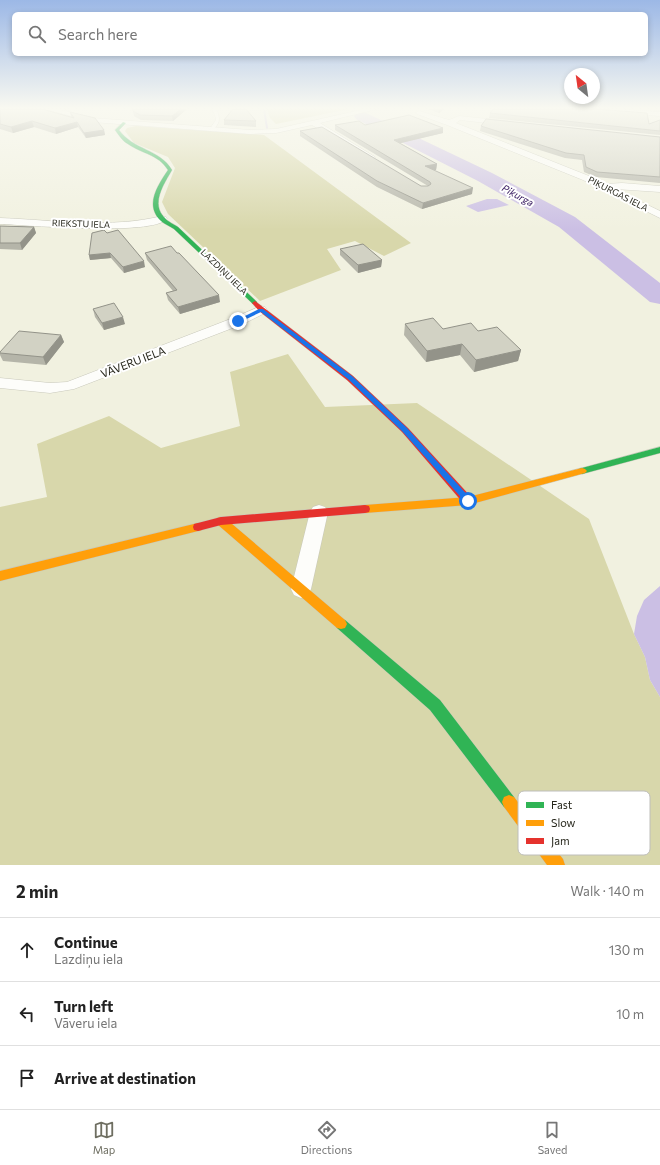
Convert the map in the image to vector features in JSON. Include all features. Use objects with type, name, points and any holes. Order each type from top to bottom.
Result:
[{"type":"street","points":[[142,149],[163,158],[169,166],[170,170],[155,201],[156,211],[162,219]]},
{"type":"street","points":[[359,149],[379,161]]},
{"type":"street","name":"PIĶURGAS IELA","points":[[515,149],[586,178],[660,215]]},
{"type":"street","points":[[605,187],[622,186],[660,189]]},
{"type":"street","name":"RIEKSTU IELA","points":[[0,221],[119,226],[150,223],[162,219]]},
{"type":"street","name":"LAZDIŅU IELA","points":[[162,219],[176,228],[248,295],[261,310],[350,378],[405,430],[468,501]]},
{"type":"street","name":"VĀVERU IELA","points":[[0,383],[50,388],[69,386],[238,321],[261,310]]},
{"type":"street","points":[[0,576],[221,521],[468,501],[660,450]]},
{"type":"street","points":[[301,589],[318,512]]},
{"type":"street","points":[[221,521],[435,704],[518,814]]},
{"type":"street","points":[[549,855],[557,865]]},
{"type":"green space","points":[[149,149],[284,149],[411,243],[384,256],[355,241],[327,249],[341,270],[260,301],[168,214],[162,202],[175,168],[168,157]]},
{"type":"green space","points":[[288,354],[325,407],[417,403],[589,519],[634,634],[645,657],[650,680],[660,697],[660,865],[0,865],[0,507],[47,497],[37,444],[109,416],[161,448],[240,426],[230,372]]},
{"type":"shaded area","points":[[487,199],[497,199],[509,205],[478,212],[466,206]]},
{"type":"shaded area","points":[[660,586],[660,697],[650,680],[645,657],[634,634],[637,616],[644,600]]},
{"type":"building","points":[[328,149],[360,149],[421,186],[428,186],[431,184],[376,149],[411,149],[437,164],[425,166],[473,188],[423,203],[377,181]]},
{"type":"building","points":[[555,149],[660,149],[660,177],[597,172],[586,167],[584,155],[566,153]]},
{"type":"building","points":[[0,226],[34,227],[20,243],[0,243]]},
{"type":"building","points":[[104,230],[107,233],[118,230],[144,261],[123,267],[110,253],[89,255],[92,233]]},
{"type":"building","points":[[363,244],[382,260],[358,265],[340,249]]},
{"type":"building","points":[[171,246],[219,295],[178,307],[166,293],[177,290],[145,253]]},
{"type":"building","points":[[114,303],[123,317],[102,323],[93,309]]},
{"type":"building","points":[[433,318],[443,329],[471,323],[478,331],[497,327],[521,350],[476,360],[462,344],[427,351],[405,324]]},
{"type":"building","points":[[19,331],[61,335],[43,357],[0,353]]},
{"type":"waterway","name":"Piķurga","points":[[429,149],[485,177],[567,222],[660,296]]},
{"type":"traffic: fast","points":[[142,149],[158,157],[167,164],[170,170],[157,194],[155,201],[157,213],[176,228],[255,303]]},
{"type":"traffic: fast","points":[[582,471],[660,450]]},
{"type":"traffic: fast","points":[[341,624],[435,705],[509,802]]},
{"type":"traffic: slow","points":[[365,509],[468,501],[582,471]]},
{"type":"traffic: slow","points":[[221,521],[341,624]]},
{"type":"traffic: slow","points":[[0,576],[198,527]]},
{"type":"traffic: slow","points":[[509,802],[518,814]]},
{"type":"traffic: slow","points":[[549,855],[557,865]]},
{"type":"traffic: jam","points":[[255,303],[261,310],[350,378],[405,430],[468,501]]},
{"type":"traffic: jam","points":[[198,527],[221,521],[365,509]]},
{"type":"route","points":[[238,321],[261,310],[350,378],[405,430],[468,501]]}]
